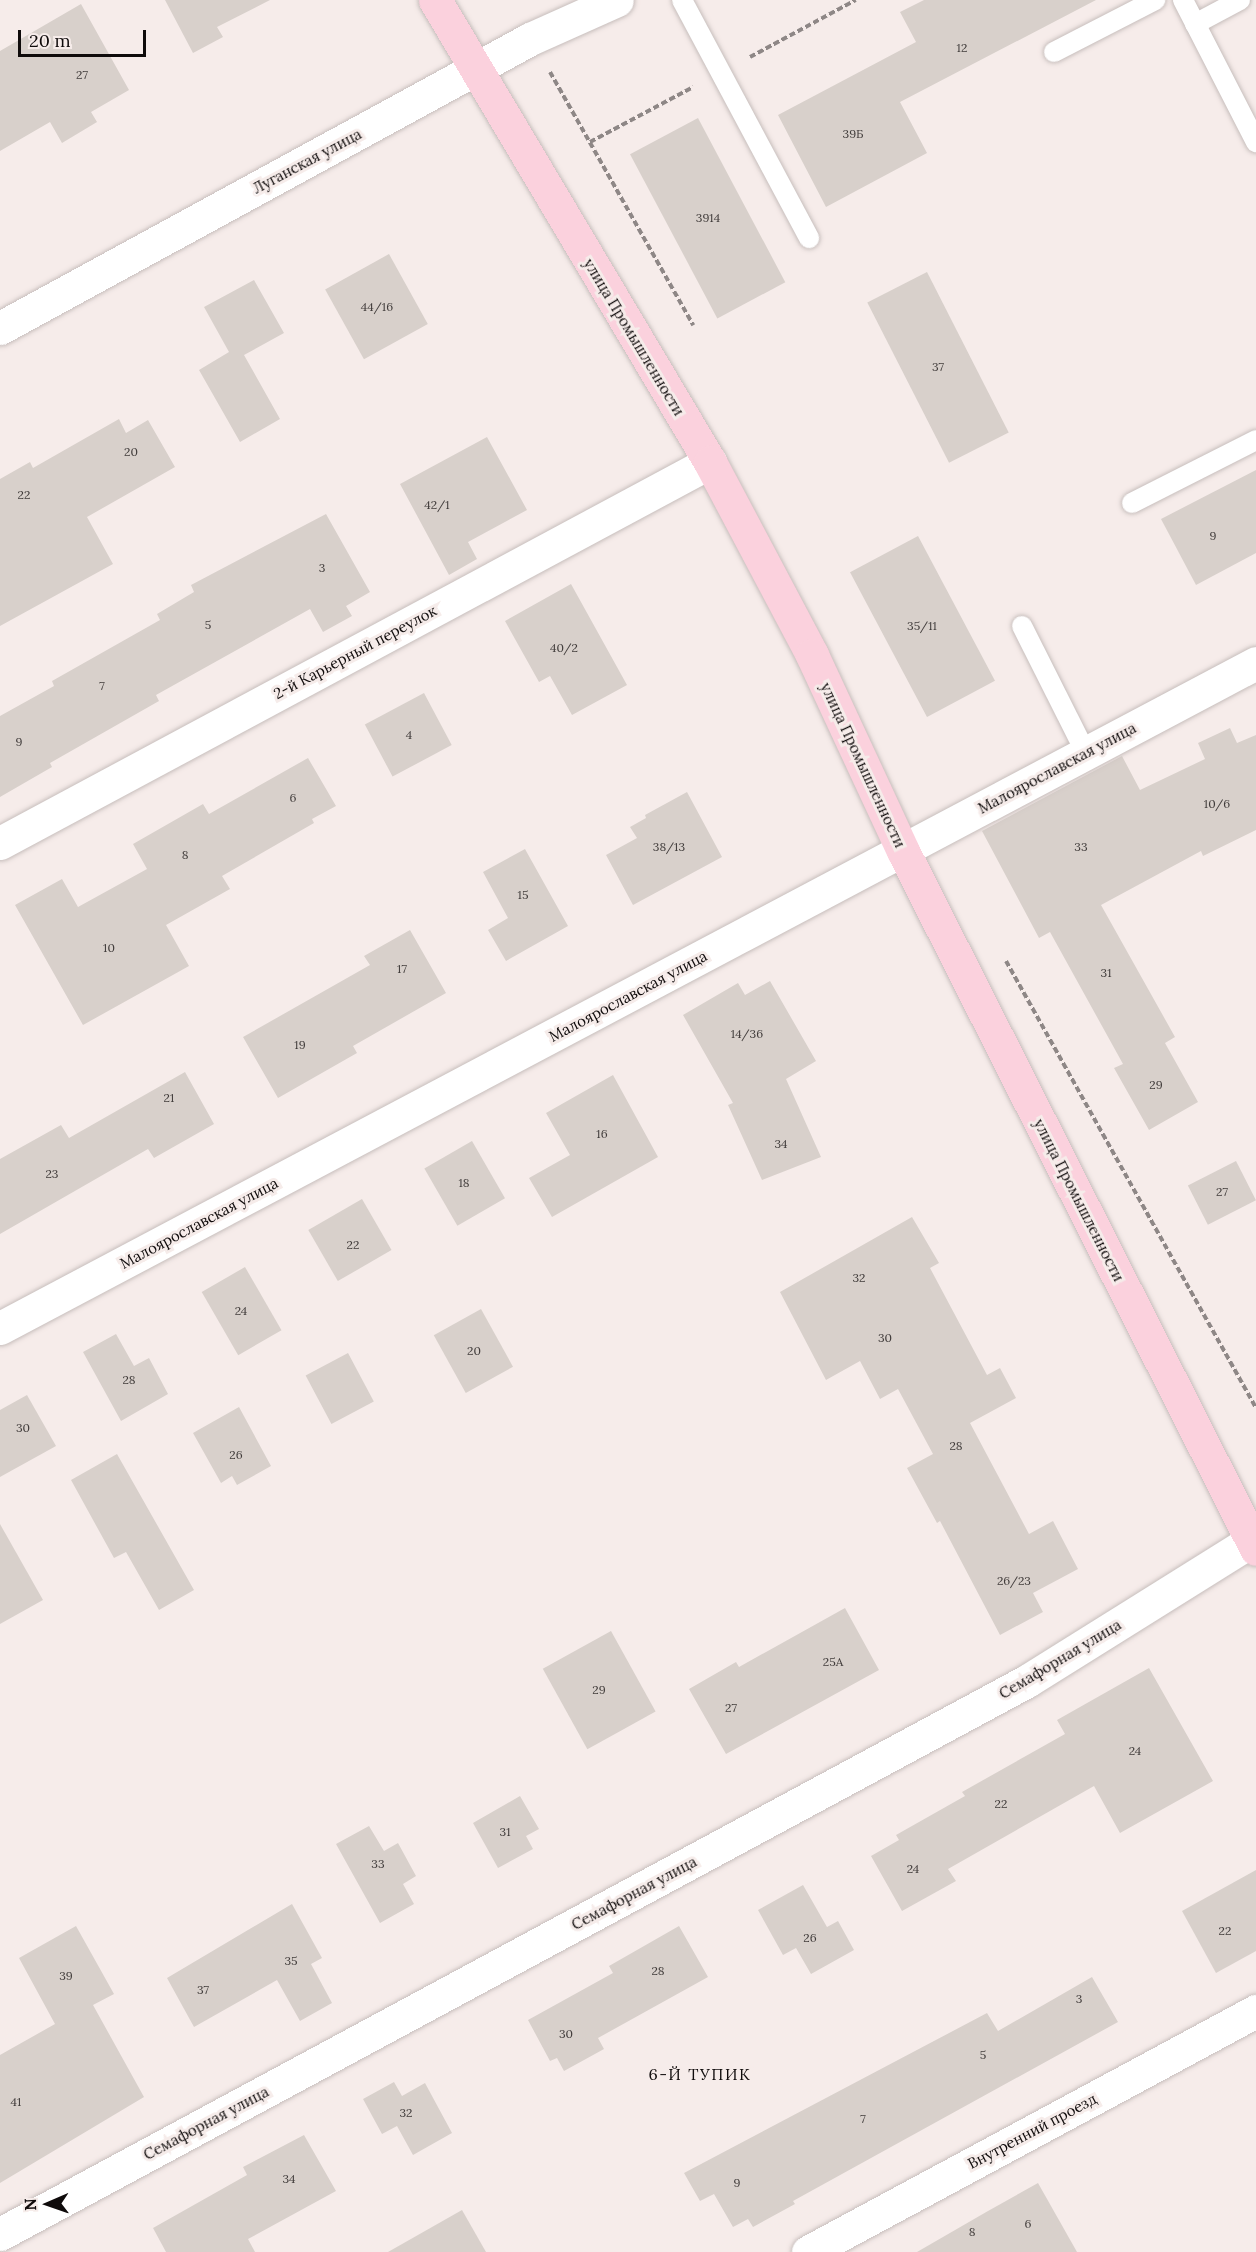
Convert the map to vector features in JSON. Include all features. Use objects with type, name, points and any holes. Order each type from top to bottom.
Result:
[{"type":"main road","name":"улица Промышленности","points":[[435,0],[710,462],[812,655],[903,851],[1254,1541]]},
{"type":"street","name":"Луганская улица","points":[[0,328],[530,39],[617,0]]},
{"type":"street","name":"2-й Карьерный переулок","points":[[0,843],[710,462]]},
{"type":"street","name":"Малоярославская улица","points":[[0,1328],[1256,663]]},
{"type":"street","name":"Семафорная улица","points":[[0,2234],[1027,1681],[1254,1541]]},
{"type":"street","name":"Внутренний проезд","points":[[808,2252],[1256,2011]]},
{"type":"lane","points":[[682,0],[809,238]]},
{"type":"lane","points":[[1054,52],[1155,0]]},
{"type":"lane","points":[[1183,0],[1256,142]]},
{"type":"lane","points":[[1195,24],[1239,0]]},
{"type":"lane","points":[[1132,503],[1256,441]]},
{"type":"lane","points":[[1022,626],[1086,753]]},
{"type":"path","points":[[530,39],[693,324]]},
{"type":"path","points":[[1004,958],[1256,1408]]},
{"type":"building","points":[[165,0],[270,0],[217,27],[223,37],[193,53]]},
{"type":"building","points":[[924,0],[1096,0],[900,102],[927,153],[826,207],[778,115],[916,42],[900,12]]},
{"type":"building","points":[[81,4],[129,90],[91,112],[97,122],[62,143],[50,122],[0,151],[0,51]]},
{"type":"building","points":[[698,118],[785,282],[717,318],[630,154]]},
{"type":"building","points":[[389,254],[428,324],[364,359],[325,289]]},
{"type":"building","points":[[927,272],[1009,432],[949,463],[867,302]]},
{"type":"building","points":[[254,280],[284,333],[244,355],[280,419],[240,442],[199,370],[229,352],[204,307]]},
{"type":"building","points":[[119,419],[126,433],[148,420],[175,467],[87,517],[113,564],[0,626],[0,479],[30,462],[33,468]]},
{"type":"building","points":[[487,437],[527,510],[468,542],[477,559],[449,575],[400,484]]},
{"type":"building","points":[[1256,470],[1256,553],[1196,585],[1161,519]]},
{"type":"building","points":[[326,514],[370,592],[346,606],[352,616],[323,632],[310,609],[156,695],[159,701],[50,763],[52,767],[0,797],[0,716],[54,686],[52,681],[160,620],[157,614],[194,592],[191,585]]},
{"type":"building","points":[[918,536],[995,681],[927,717],[850,572]]},
{"type":"building","points":[[571,584],[627,685],[572,715],[550,676],[539,682],[505,621]]},
{"type":"building","points":[[424,693],[452,745],[393,777],[365,724]]},
{"type":"building","points":[[1230,728],[1237,743],[1256,735],[1256,830],[1203,856],[1201,851],[1101,905],[1175,1037],[1165,1043],[1198,1102],[1149,1130],[1114,1068],[1123,1064],[1050,932],[1039,938],[982,831],[1122,756],[1140,790],[1205,759],[1198,743]]},
{"type":"building","points":[[308,758],[336,806],[312,819],[314,823],[222,876],[230,889],[166,925],[189,966],[83,1025],[15,905],[62,879],[78,907],[147,869],[133,844],[203,804],[209,814]]},
{"type":"building","points":[[687,792],[722,857],[633,905],[606,855],[637,838],[630,827],[646,818],[645,815]]},
{"type":"building","points":[[525,849],[568,926],[506,961],[488,930],[508,918],[483,872]]},
{"type":"building","points":[[410,930],[446,993],[353,1046],[357,1053],[278,1098],[243,1037],[370,965],[364,956]]},
{"type":"building","points":[[770,981],[816,1061],[786,1079],[821,1157],[762,1180],[728,1105],[733,1103],[683,1015],[738,983],[745,995]]},
{"type":"building","points":[[185,1072],[214,1124],[154,1158],[148,1149],[0,1234],[0,1159],[61,1125],[69,1138]]},
{"type":"building","points":[[613,1075],[658,1157],[552,1217],[529,1178],[570,1155],[546,1113]]},
{"type":"building","points":[[472,1141],[505,1198],[457,1226],[424,1168]]},
{"type":"building","points":[[1236,1161],[1256,1200],[1208,1225],[1188,1186]]},
{"type":"building","points":[[362,1199],[392,1250],[338,1281],[308,1230]]},
{"type":"building","points":[[912,1217],[939,1263],[930,1268],[987,1375],[1000,1368],[1016,1398],[970,1423],[1029,1534],[1053,1521],[1078,1569],[1033,1593],[1043,1612],[1000,1635],[940,1521],[937,1523],[907,1468],[933,1454],[898,1389],[880,1399],[860,1361],[826,1380],[780,1292]]},
{"type":"building","points":[[245,1267],[282,1330],[238,1355],[202,1292]]},
{"type":"building","points":[[481,1309],[513,1367],[466,1393],[434,1335]]},
{"type":"building","points":[[116,1334],[134,1366],[149,1358],[168,1394],[121,1421],[83,1352]]},
{"type":"building","points":[[348,1353],[374,1402],[331,1424],[306,1376]]},
{"type":"building","points":[[27,1395],[56,1446],[0,1477],[0,1410]]},
{"type":"building","points":[[239,1407],[271,1466],[237,1485],[232,1476],[221,1483],[193,1433]]},
{"type":"building","points":[[117,1454],[194,1590],[159,1610],[126,1552],[114,1558],[71,1480]]},
{"type":"building","points":[[0,1524],[43,1600],[0,1624]]},
{"type":"building","points":[[845,1608],[879,1670],[726,1754],[689,1689],[736,1662],[739,1667]]},
{"type":"building","points":[[611,1631],[656,1711],[587,1749],[543,1669]]},
{"type":"building","points":[[1149,1668],[1213,1781],[1120,1833],[1094,1786],[948,1869],[956,1881],[902,1911],[871,1856],[899,1840],[896,1835],[965,1796],[962,1792],[1065,1734],[1057,1720]]},
{"type":"building","points":[[520,1796],[539,1829],[526,1836],[533,1849],[498,1868],[473,1823]]},
{"type":"building","points":[[369,1826],[384,1851],[398,1843],[416,1876],[403,1884],[414,1904],[380,1923],[336,1844]]},
{"type":"building","points":[[1256,1870],[1256,1951],[1216,1973],[1182,1911]]},
{"type":"building","points":[[803,1885],[827,1927],[838,1921],[854,1950],[811,1974],[796,1948],[783,1955],[758,1910]]},
{"type":"building","points":[[292,1904],[322,1958],[311,1964],[332,2003],[300,2021],[277,1980],[194,2027],[167,1978]]},
{"type":"building","points":[[76,1926],[114,1994],[93,2005],[144,2097],[0,2183],[0,2055],[55,2024],[19,1958]]},
{"type":"building","points":[[679,1926],[708,1977],[598,2038],[604,2049],[564,2071],[557,2058],[550,2061],[528,2020],[613,1973],[609,1966]]},
{"type":"building","points":[[1092,1977],[1118,2022],[793,2201],[795,2204],[753,2227],[748,2219],[733,2227],[714,2194],[700,2201],[684,2173],[987,2013],[998,2031]]},
{"type":"building","points":[[394,2082],[402,2096],[425,2083],[452,2133],[413,2155],[397,2126],[382,2134],[363,2099]]},
{"type":"building","points":[[304,2135],[336,2191],[248,2239],[255,2252],[166,2252],[153,2228],[247,2175],[243,2167]]},
{"type":"building","points":[[1038,2183],[1077,2252],[917,2252],[988,2211]]},
{"type":"building","points":[[462,2210],[486,2252],[388,2252]]},
{"type":"district","name":"6-Й ТУПИК","points":[[700,2074]]}]
